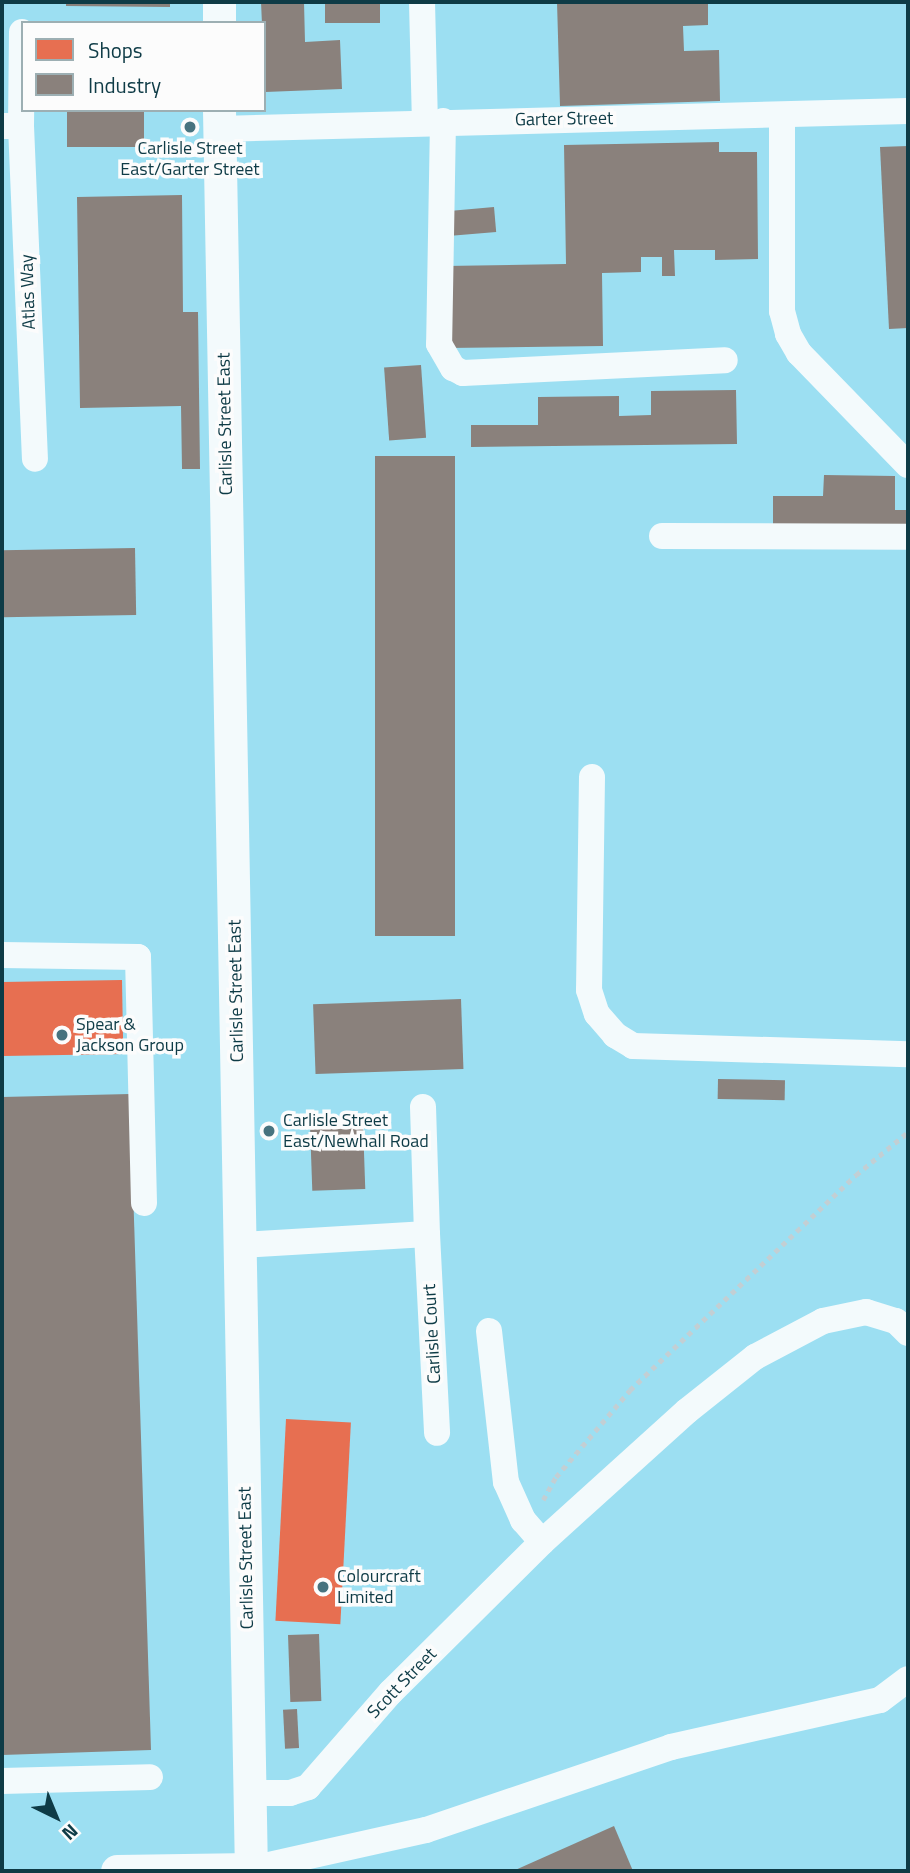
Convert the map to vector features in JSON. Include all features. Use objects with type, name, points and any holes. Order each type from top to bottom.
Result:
[{"type":"main road","points":[[219,2],[219,21]]},
{"type":"main road","name":"Carlisle Street East","points":[[219,120],[251,1870]]},
{"type":"main road","points":[[117,1871],[251,1870]]},
{"type":"street","points":[[423,12],[434,121],[439,344],[453,368],[463,373],[724,359]]},
{"type":"street","name":"Atlas Way","points":[[21,41],[11,126],[35,459]]},
{"type":"street","name":"Garter Street","points":[[219,120],[434,121],[908,111]]},
{"type":"street","points":[[782,115],[782,311],[788,334],[799,353],[908,465]]},
{"type":"street","points":[[662,536],[908,537]]},
{"type":"street","points":[[593,777],[589,990],[597,1014],[615,1035],[633,1046],[908,1054]]},
{"type":"street","points":[[2,955],[138,957],[144,1203]]},
{"type":"street","name":"Carlisle Court","points":[[423,1107],[437,1433]]},
{"type":"street","points":[[241,1245],[427,1234]]},
{"type":"street","name":"Scott Street","points":[[250,1793],[290,1793],[308,1787],[391,1692],[542,1542],[687,1411],[755,1357],[823,1321],[866,1312],[896,1321],[908,1333]]},
{"type":"street","points":[[489,1331],[506,1482],[523,1520],[542,1542]]},
{"type":"street","points":[[251,1870],[426,1830],[671,1747],[880,1700],[908,1679]]},
{"type":"street","points":[[2,1781],[150,1777]]},
{"type":"path","points":[[556,1477],[630,1390],[856,1175],[908,1132]]},
{"type":"shaded area","points":[[2,2],[908,2],[908,1871],[2,1871]]},
{"type":"building: Shops","name":"Spear & Jackson Group","points":[[122,980],[123,1054],[3,1056],[2,982]]},
{"type":"building: Shops","points":[[286,1419],[351,1422],[340,1624],[275,1621]]},
{"type":"building: Industry","points":[[66,2],[170,2],[170,7],[66,6]]},
{"type":"building: Industry","points":[[261,2],[304,2],[305,42],[340,40],[342,89],[266,92],[266,21],[262,21]]},
{"type":"building: Industry","points":[[325,2],[380,2],[380,23],[325,23]]},
{"type":"building: Industry","points":[[557,2],[708,2],[708,25],[683,26],[684,51],[719,50],[720,101],[560,106]]},
{"type":"building: Industry","points":[[67,112],[144,112],[144,147],[67,147]]},
{"type":"building: Industry","points":[[719,142],[719,152],[757,152],[758,259],[715,260],[715,250],[674,250],[675,276],[662,276],[662,257],[641,257],[641,272],[602,273],[603,346],[446,348],[445,266],[566,264],[564,145]]},
{"type":"building: Industry","points":[[908,146],[908,328],[889,329],[880,147]]},
{"type":"building: Industry","points":[[182,195],[183,312],[198,312],[200,469],[182,469],[181,406],[80,408],[77,197]]},
{"type":"building: Industry","points":[[494,207],[496,232],[451,236],[449,211]]},
{"type":"building: Industry","points":[[421,365],[426,438],[389,440],[384,368]]},
{"type":"building: Industry","points":[[736,390],[737,444],[471,447],[471,425],[538,425],[538,397],[619,396],[619,416],[651,415],[651,391]]},
{"type":"building: Industry","points":[[375,456],[455,456],[455,936],[375,936]]},
{"type":"building: Industry","points":[[824,475],[895,476],[895,510],[908,510],[908,525],[773,524],[773,496],[823,496]]},
{"type":"building: Industry","points":[[135,548],[136,615],[3,617],[2,550]]},
{"type":"building: Industry","points":[[461,999],[463,1069],[316,1074],[313,1004]]},
{"type":"building: Industry","points":[[718,1079],[785,1080],[785,1100],[718,1099]]},
{"type":"building: Industry","points":[[130,1094],[151,1750],[2,1755],[2,1097]]},
{"type":"building: Industry","points":[[363,1124],[365,1189],[312,1191],[310,1126]]},
{"type":"building: Industry","points":[[319,1634],[321,1701],[290,1702],[288,1635]]},
{"type":"building: Industry","points":[[297,1709],[299,1748],[285,1749],[283,1710]]},
{"type":"building: Industry","points":[[614,1826],[633,1871],[513,1871]]},
{"type":"place","name":"Carlisle Street East/Garter Street","points":[[190,127]]},
{"type":"place","name":"Spear & Jackson Group","points":[[62,1035]]},
{"type":"place","name":"Carlisle Street East/Newhall Road","points":[[269,1131]]},
{"type":"place","name":"Colourcraft Limited","points":[[323,1587]]}]
